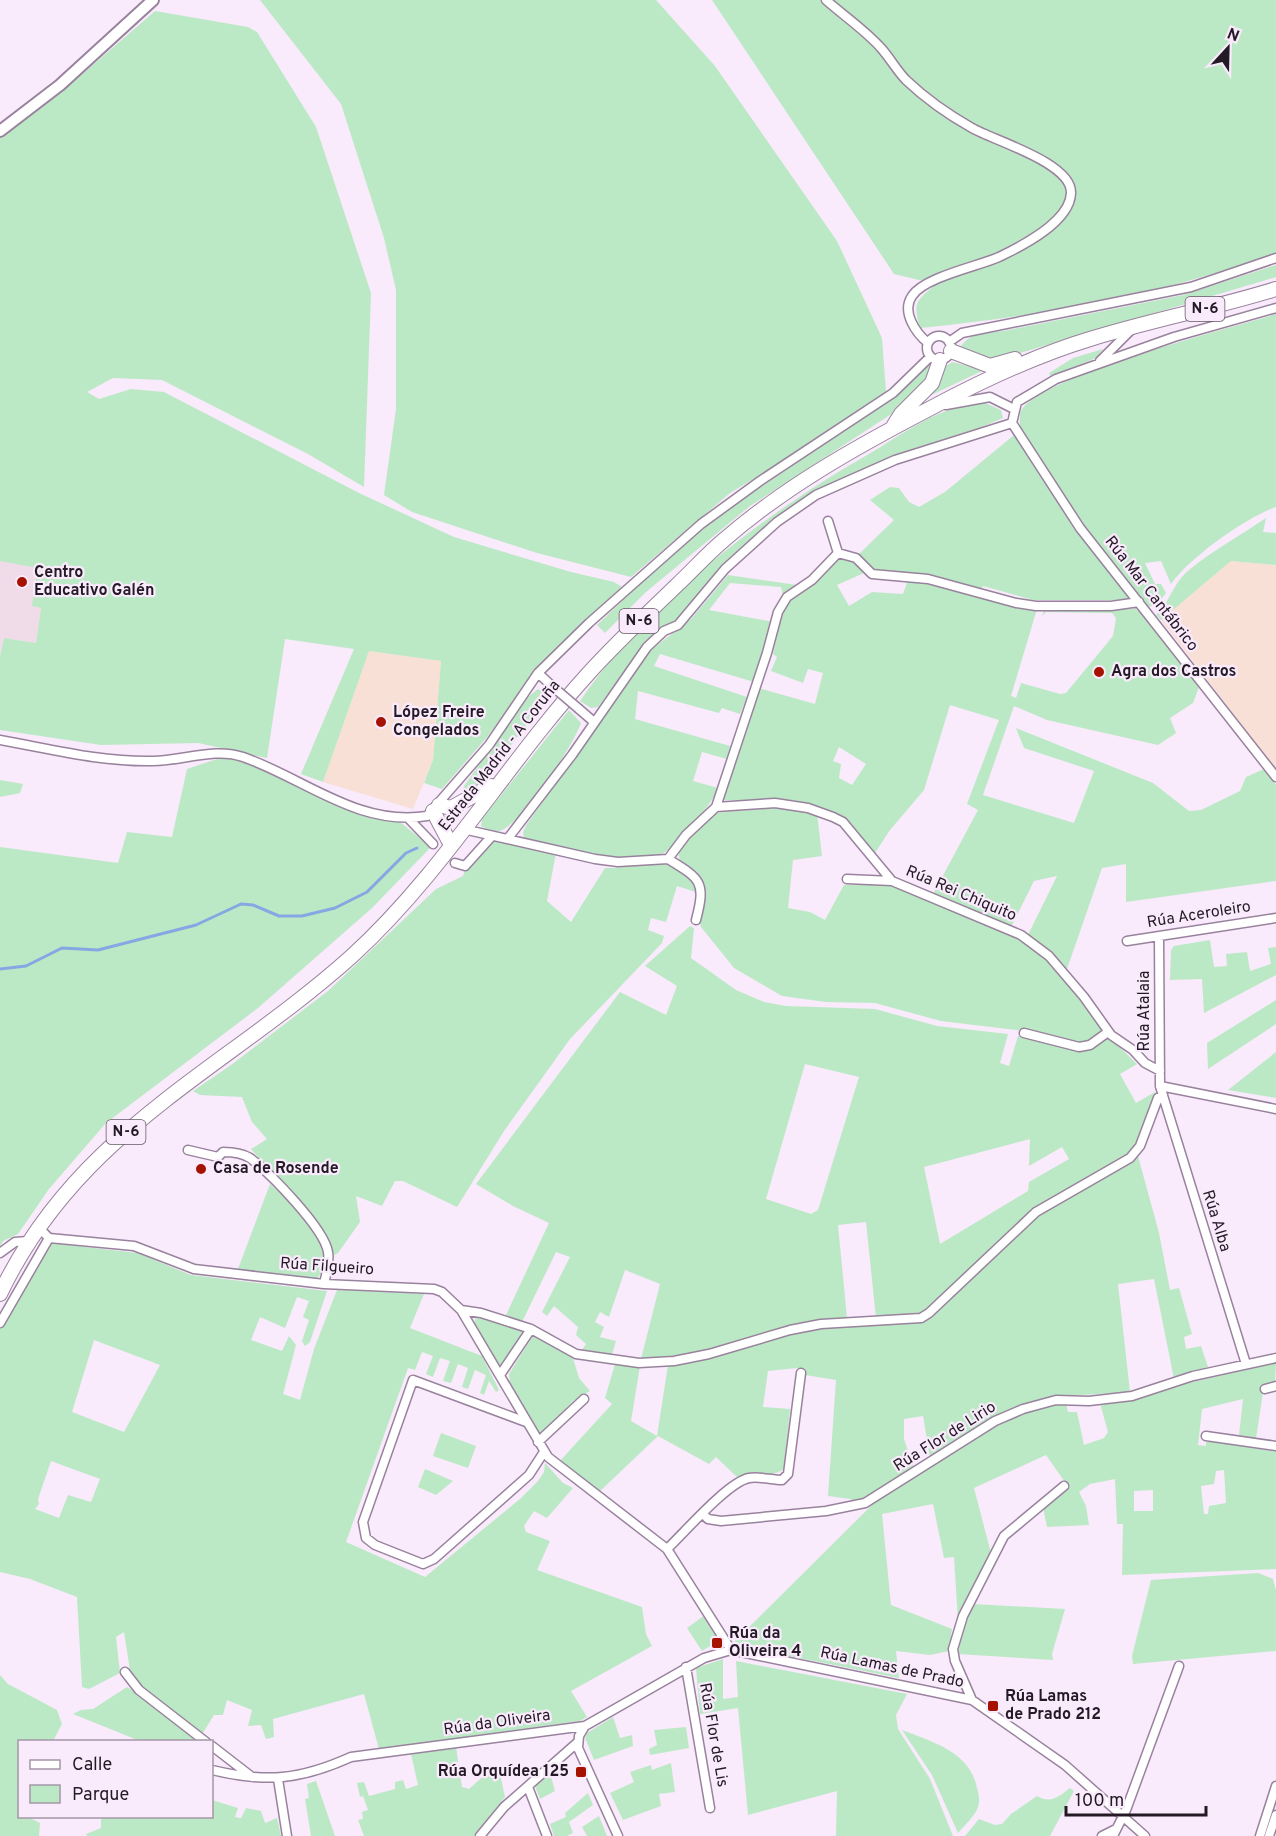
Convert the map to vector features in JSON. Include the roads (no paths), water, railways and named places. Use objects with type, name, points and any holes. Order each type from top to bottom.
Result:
[{"type":"highway","name":"Estrada Madrid - A Coruña","points":[[0,1294],[28,1241],[88,1167],[150,1111],[351,956],[395,912],[451,845],[545,721],[592,669],[724,539],[830,464],[893,427],[981,382],[1090,339],[1276,289]]},
{"type":"highway","points":[[950,346],[990,366],[1021,357],[1046,355]]},
{"type":"highway","points":[[893,427],[901,414],[932,383],[935,358]]},
{"type":"highway","points":[[451,845],[436,808],[451,808],[501,780]]},
{"type":"street","points":[[0,130],[60,85],[153,0]]},
{"type":"street","points":[[826,0],[880,47],[905,79],[940,108],[973,129],[1056,169],[1067,179],[1072,192],[1069,205],[1062,216],[1029,241],[999,256],[931,282],[912,295],[910,319],[916,333],[928,344],[935,358]]},
{"type":"street","points":[[0,740],[70,755],[121,760],[154,761],[229,753],[255,761],[331,800],[368,812],[409,819],[427,816],[489,745],[538,673],[589,622],[701,524],[760,481],[893,393],[935,358],[947,357],[950,346],[962,333],[1191,287],[1276,258]]},
{"type":"street","points":[[509,837],[647,647],[664,632],[678,625],[725,569],[777,522],[816,495],[895,460],[1012,423],[1017,402],[1056,379],[1173,337],[1276,308]]},
{"type":"street","points":[[1098,364],[1133,328]]},
{"type":"street","points":[[928,344],[933,338],[940,336],[950,346]]},
{"type":"street","points":[[931,408],[990,397],[1014,409]]},
{"type":"street","name":"Rúa Mar Cantábrico","points":[[1012,423],[1080,528],[1276,777]]},
{"type":"street","points":[[828,521],[838,553]]},
{"type":"street","points":[[838,553],[856,558],[873,574],[928,579],[1016,603],[1036,606],[1111,606],[1139,602]]},
{"type":"street","points":[[668,859],[686,836],[716,807],[767,653],[778,612],[788,597],[812,580],[838,553]]},
{"type":"street","points":[[538,673],[594,722]]},
{"type":"street","name":"Rúa Rei Chiquito","points":[[716,807],[775,803],[808,808],[843,822],[892,881],[1021,935],[1049,956],[1084,997],[1108,1032],[1133,1050],[1144,1063],[1160,1071]]},
{"type":"street","points":[[409,819],[434,844]]},
{"type":"street","points":[[463,829],[492,836],[509,837],[569,854],[618,862],[668,859],[699,882],[703,894],[696,920]]},
{"type":"street","points":[[455,862],[465,866],[492,836]]},
{"type":"street","points":[[847,879],[892,881]]},
{"type":"street","name":"Rúa Aceroleiro","points":[[1127,941],[1276,918]]},
{"type":"street","name":"Rúa Atalaia","points":[[1159,937],[1162,1090]]},
{"type":"street","points":[[1024,1033],[1079,1047],[1090,1045],[1108,1032]]},
{"type":"street","points":[[461,1310],[481,1313],[531,1329],[576,1354],[639,1363],[674,1361],[709,1354],[790,1330],[821,1324],[855,1320],[910,1320],[929,1313],[1036,1212],[1130,1158],[1140,1146],[1162,1090],[1276,1109]]},
{"type":"street","name":"Rúa Alba","points":[[1162,1090],[1246,1364]]},
{"type":"street","points":[[188,1150],[218,1157],[223,1152],[237,1153],[250,1158],[291,1198],[317,1227],[326,1245],[329,1253],[324,1284]]},
{"type":"street","points":[[0,1323],[49,1238],[38,1227]]},
{"type":"street","name":"Rúa Filgueiro","points":[[49,1238],[134,1246],[194,1269],[324,1284],[434,1289],[442,1292],[461,1310],[544,1452],[560,1468],[667,1549],[731,1650]]},
{"type":"street","points":[[0,1253],[15,1242],[28,1241]]},
{"type":"street","points":[[500,1375],[531,1329]]},
{"type":"street","name":"Rúa Flor de Lirio","points":[[704,1515],[708,1519],[721,1521],[826,1511],[865,1503],[995,1421],[1023,1409],[1056,1400],[1089,1401],[1132,1396],[1192,1376],[1276,1358]]},
{"type":"street","points":[[667,1549],[728,1489],[741,1480],[751,1477],[782,1480],[788,1474],[801,1373]]},
{"type":"street","points":[[526,1422],[413,1380],[363,1522],[366,1538],[375,1545],[423,1564],[434,1559],[529,1475],[544,1452]]},
{"type":"street","points":[[1265,1389],[1276,1386]]},
{"type":"street","points":[[538,1442],[584,1399]]},
{"type":"street","points":[[1206,1436],[1276,1446]]},
{"type":"street","points":[[972,1700],[953,1649],[963,1616],[980,1578],[1004,1536],[1064,1486]]},
{"type":"street","name":"Rúa Lamas de Prado","points":[[731,1650],[972,1700],[1065,1765],[1145,1836]]},
{"type":"street","name":"Rúa da Oliveira","points":[[213,1770],[252,1778],[295,1778],[326,1769],[351,1757],[585,1726],[686,1667],[718,1652],[731,1650]]},
{"type":"street","points":[[1102,1836],[1115,1832],[1123,1816],[1179,1666]]},
{"type":"street","name":"Rúa Flor de Lis","points":[[686,1667],[710,1808]]},
{"type":"street","points":[[125,1672],[139,1690],[203,1740]]},
{"type":"street","points":[[585,1726],[580,1732],[578,1742],[618,1836]]},
{"type":"street","points":[[480,1836],[504,1807],[578,1742]]},
{"type":"street","points":[[213,1747],[252,1778]]},
{"type":"street","points":[[278,1779],[287,1836]]},
{"type":"street","points":[[1260,1836],[1276,1786]]},
{"type":"street","points":[[528,1787],[547,1836]]},
{"type":"street","points":[[1269,1836],[1276,1815]]},
{"type":"waterway","points":[[0,969],[26,966],[62,948],[98,950],[196,925],[241,904],[253,905],[279,916],[302,916],[335,908],[367,892],[406,853],[417,848]]},
{"type":"place","name":"Centro Educativo Galén","points":[[22,582]]},
{"type":"place","name":"Agra dos Castros","points":[[1099,672]]},
{"type":"place","name":"López Freire Congelados","points":[[381,722]]},
{"type":"place","name":"Casa de Rosende","points":[[201,1169]]},
{"type":"place","name":"Rúa da Oliveira 4","points":[[717,1643]]},
{"type":"place","name":"Rúa Lamas de Prado 212","points":[[993,1706]]},
{"type":"place","name":"Rúa Orquídea 125","points":[[581,1772]]}]
